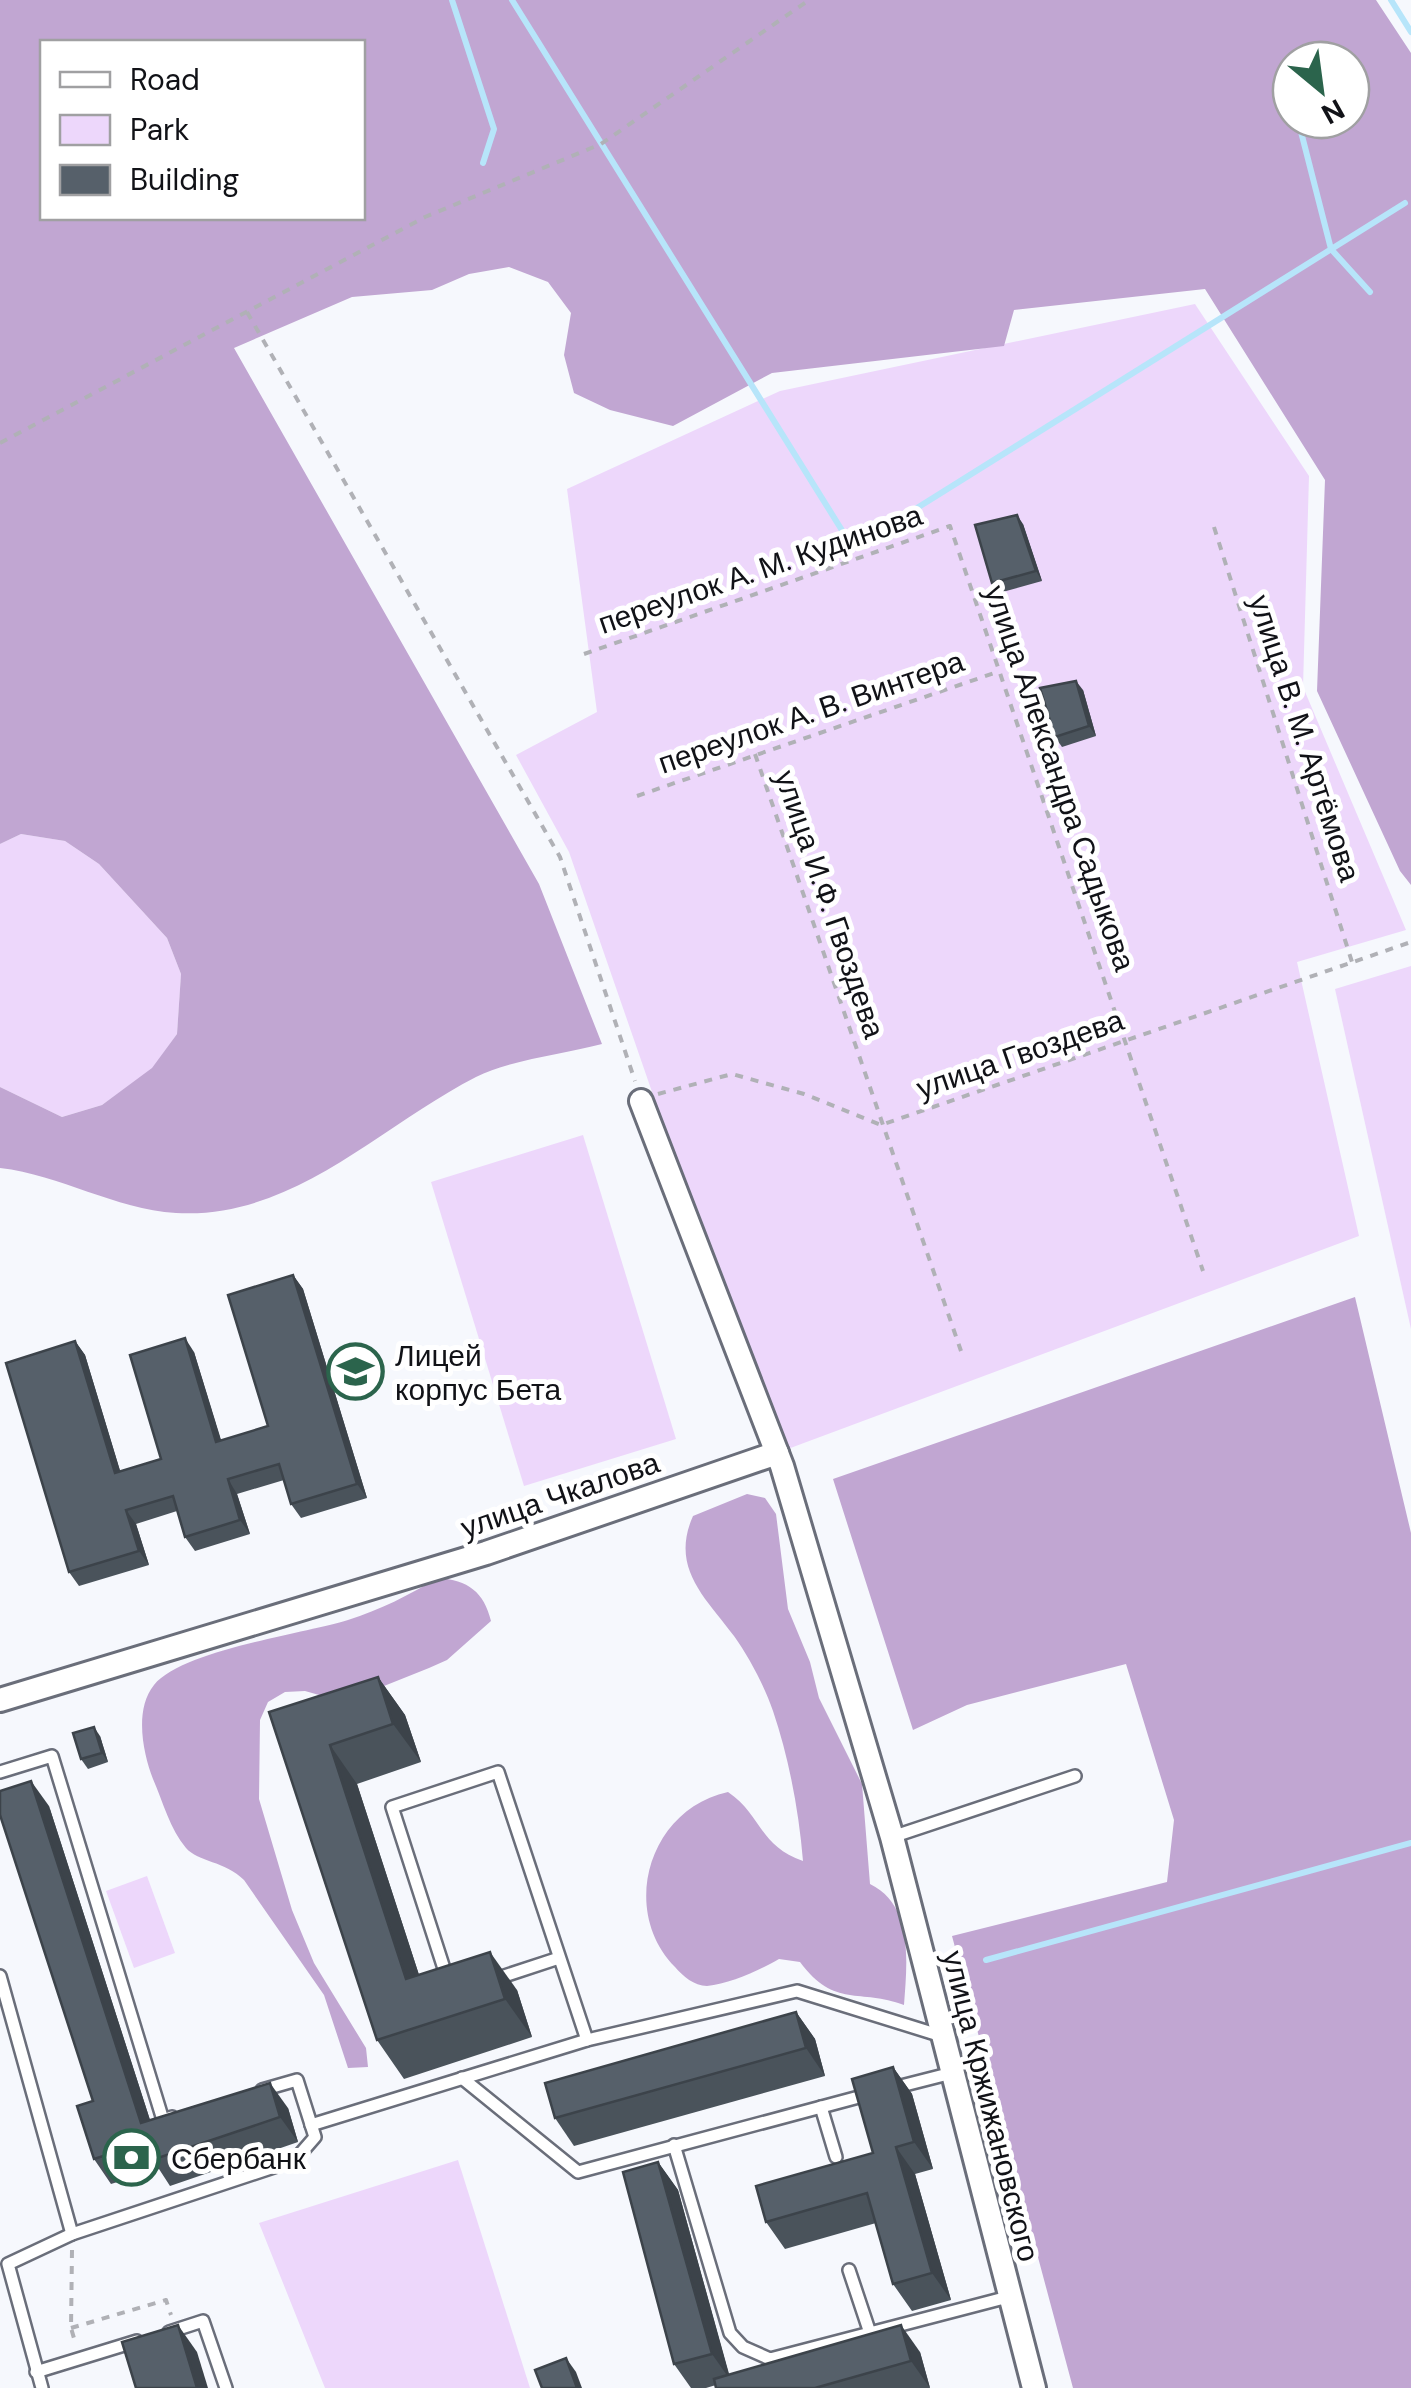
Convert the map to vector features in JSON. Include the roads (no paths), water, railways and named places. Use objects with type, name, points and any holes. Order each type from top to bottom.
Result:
[{"type":"street","points":[[642,1102],[777,1453]]},
{"type":"street","name":"улица Чкалова","points":[[0,1700],[486,1553],[777,1453]]},
{"type":"street","name":"улица Кржижановского","points":[[777,1453],[892,1837],[1034,2388]]},
{"type":"lane","points":[[0,1772],[52,1756],[163,2120],[182,2114]]},
{"type":"lane","points":[[452,1992],[392,1808],[498,1772],[588,2040]]},
{"type":"lane","points":[[892,1837],[1075,1776]]},
{"type":"lane","points":[[470,1987],[559,1958]]},
{"type":"lane","points":[[0,1976],[72,2234]]},
{"type":"lane","points":[[311,2125],[588,2040],[797,1990],[945,2037]]},
{"type":"lane","points":[[462,2078],[578,2172],[952,2073]]},
{"type":"lane","points":[[42,2388],[8,2264],[72,2234],[295,2160],[315,2137],[297,2080],[239,2097]]},
{"type":"lane","points":[[821,2107],[836,2157]]},
{"type":"lane","points":[[674,2145],[725,2318],[743,2347],[770,2360],[1008,2297]]},
{"type":"lane","points":[[850,2270],[870,2333]]},
{"type":"lane","points":[[36,2372],[203,2322],[226,2388]]},
{"type":"waterway","points":[[452,0],[494,129],[483,163]]},
{"type":"waterway","points":[[512,0],[853,548],[1405,203]]},
{"type":"waterway","points":[[1391,0],[1411,32]]},
{"type":"waterway","points":[[1303,140],[1331,249],[1370,292]]},
{"type":"waterway","points":[[986,1960],[1411,1843]]},
{"type":"place","name":"Лицей корпус Бета","points":[[356,1372]]},
{"type":"place","name":"Сбербанк","points":[[132,2158]]}]
